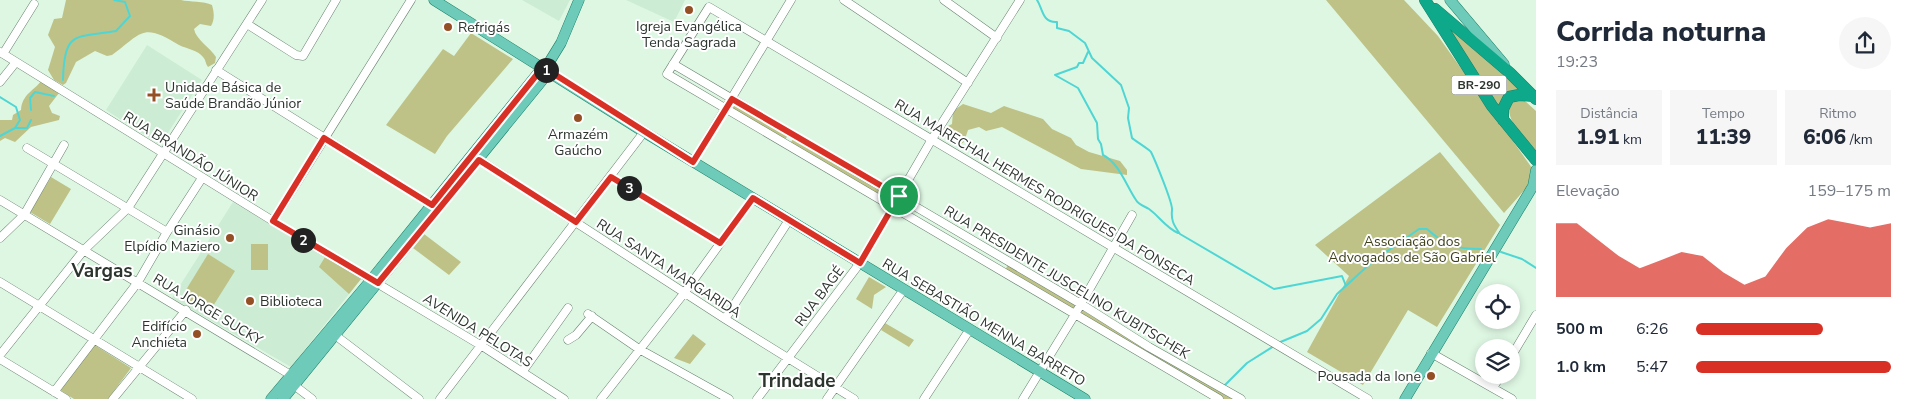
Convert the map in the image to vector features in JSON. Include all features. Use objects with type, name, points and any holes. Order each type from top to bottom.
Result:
[{"type":"highway","name":"BR-290","points":[[1427,2],[1510,73],[1535,98]]},
{"type":"highway","name":"BR-290","points":[[1427,2],[1503,120],[1536,160]]},
{"type":"highway","points":[[1503,120],[1504,109],[1509,97],[1519,94],[1535,98]]},
{"type":"main road","name":"RUA SEBASTIÃO MENNA BARRETO","points":[[434,0],[644,132],[1085,399]]},
{"type":"main road","points":[[271,399],[293,380],[375,282],[546,69],[561,43],[579,0]]},
{"type":"main road","points":[[1450,0],[1510,73]]},
{"type":"main road","points":[[1405,399],[1534,186],[1536,170]]},
{"type":"main road","points":[[283,399],[293,380]]},
{"type":"street","points":[[0,355],[84,250],[128,208],[262,0]]},
{"type":"street","points":[[247,24],[296,55],[303,56],[336,0]]},
{"type":"street","points":[[273,221],[411,0]]},
{"type":"street","points":[[693,162],[792,0]]},
{"type":"street","points":[[844,0],[968,83]]},
{"type":"street","points":[[944,0],[997,38]]},
{"type":"street","name":"RUA BAGÉ","points":[[756,399],[860,263],[932,139],[1020,0]]},
{"type":"street","points":[[2,53],[34,4]]},
{"type":"street","name":"RUA MARECHAL HERMES RODRIGUES DA FONSECA","points":[[673,64],[709,7],[1368,399]]},
{"type":"street","name":"RUA BRANDÃO JÚNIOR","points":[[2,53],[202,178],[375,282]]},
{"type":"street","points":[[0,82],[16,62]]},
{"type":"street","name":"RUA PRESIDENTE JUSCELINO KUBITSCHEK","points":[[1219,399],[1074,316],[667,74],[673,64],[1081,304],[1149,347],[1241,399]]},
{"type":"street","points":[[216,70],[435,207]]},
{"type":"street","points":[[440,399],[644,132]]},
{"type":"street","points":[[786,144],[792,134]]},
{"type":"street","points":[[0,238],[24,215],[64,145]]},
{"type":"street","points":[[27,148],[167,232]]},
{"type":"street","name":"RUA SANTA MARGARIDA","points":[[476,157],[725,319],[854,399]]},
{"type":"street","points":[[611,177],[720,243]]},
{"type":"street","points":[[54,392],[138,282],[167,232],[202,178]]},
{"type":"street","points":[[601,399],[685,292],[753,198]]},
{"type":"street","name":"RUA JORGE SUCKY","points":[[0,200],[186,310],[293,380],[312,399]]},
{"type":"street","points":[[1022,399],[1041,372],[1132,215]]},
{"type":"street","points":[[725,319],[789,220]]},
{"type":"street","points":[[947,239],[953,228]]},
{"type":"street","points":[[999,270],[1006,260]]},
{"type":"street","points":[[0,282],[192,399]]},
{"type":"street","name":"AVENIDA PELOTAS","points":[[375,282],[523,371],[564,399]]},
{"type":"street","points":[[827,399],[904,288]]},
{"type":"street","points":[[523,371],[568,308]]},
{"type":"street","points":[[113,399],[186,310]]},
{"type":"street","points":[[568,340],[576,335],[590,315],[640,349],[729,399]]},
{"type":"street","points":[[1520,342],[1536,315]]},
{"type":"street","points":[[924,399],[970,329]]},
{"type":"street","points":[[332,333],[419,399]]},
{"type":"street","points":[[1432,353],[1512,399]]},
{"type":"street","points":[[0,359],[66,399]]},
{"type":"street","points":[[1493,388],[1495,384]]},
{"type":"shaded area","points":[[522,0],[570,0],[559,21]]},
{"type":"shaded area","points":[[626,0],[685,0],[674,22]]},
{"type":"shaded area","name":"Unidade Básica de Saúde Brandão Júnior","points":[[147,45],[202,80],[160,145],[106,110]]},
{"type":"shaded area","points":[[233,202],[361,279],[291,367],[172,298]]},
{"type":"green space","points":[[66,0],[181,0],[212,5],[214,15],[211,26],[200,24],[194,29],[197,37],[216,57],[215,63],[208,67],[204,58],[195,51],[149,32],[137,36],[112,55],[107,56],[95,51],[76,62],[66,83],[63,85],[54,80],[48,70],[55,47],[48,35],[54,19],[62,18]]},
{"type":"green space","points":[[1326,0],[1404,0],[1438,36],[1532,168],[1529,185],[1504,213]]},
{"type":"green space","points":[[1437,15],[1524,91],[1499,109]]},
{"type":"green space","points":[[471,33],[513,59],[447,136],[435,154],[386,125],[443,49],[454,56]]},
{"type":"green space","points":[[43,79],[59,93],[49,106],[52,113],[60,116],[59,120],[31,127],[15,142],[5,138],[0,141],[0,120],[12,120],[13,115],[21,110],[26,96]]},
{"type":"green space","points":[[1518,99],[1525,101],[1536,111],[1536,151],[1526,141],[1511,119],[1508,105]]},
{"type":"green space","points":[[735,104],[788,135],[785,140],[732,109]]},
{"type":"green space","points":[[963,104],[991,113],[1004,106],[1043,119],[1052,129],[1071,138],[1076,145],[1089,152],[1120,161],[1127,170],[1127,175],[1081,169],[1002,127],[986,131],[979,127],[968,130],[964,142],[958,146],[941,134],[944,128],[952,124],[953,111]]},
{"type":"green space","points":[[794,138],[892,196],[889,202],[790,143]]},
{"type":"green space","name":"Associação dos Advogados de São Gabriel","points":[[1440,152],[1500,225],[1437,327],[1408,310],[1363,385],[1307,352],[1349,276],[1315,245]]},
{"type":"green space","points":[[51,177],[71,189],[50,224],[30,212]]},
{"type":"green space","points":[[424,234],[461,262],[449,275],[413,248]]},
{"type":"green space","points":[[251,244],[268,244],[268,270],[251,270]]},
{"type":"green space","points":[[208,254],[235,271],[208,314],[181,298]]},
{"type":"green space","points":[[325,257],[361,279],[349,294],[319,267]]},
{"type":"green space","points":[[1008,265],[1076,306],[1073,311],[1005,270]]},
{"type":"green space","points":[[869,277],[886,287],[874,295],[872,309],[856,299]]},
{"type":"green space","points":[[1082,310],[1234,399],[1222,399],[1079,315]]},
{"type":"green space","points":[[885,323],[914,340],[909,347],[881,330]]},
{"type":"green space","points":[[693,334],[706,344],[690,364],[674,358]]},
{"type":"green space","points":[[93,344],[131,368],[108,399],[74,399],[60,390]]},
{"type":"waterway","points":[[63,80],[66,52],[69,44],[74,39],[81,36],[116,31],[130,16],[125,2],[114,0]]},
{"type":"waterway","points":[[1037,0],[1046,18],[1052,22],[1057,22],[1057,28],[1069,31],[1085,43],[1092,58],[1121,85],[1129,108],[1128,118],[1132,138],[1151,152],[1170,199],[1173,222],[1180,234],[1274,289],[1342,276],[1346,286]]},
{"type":"waterway","points":[[1088,52],[1083,63],[1079,63],[1077,67],[1055,75],[1078,88],[1097,123],[1098,139],[1103,155],[1114,163],[1137,202],[1149,209],[1169,228],[1178,233]]},
{"type":"waterway","points":[[31,110],[30,98],[35,92],[54,96]]},
{"type":"waterway","points":[[0,97],[16,107],[20,120],[15,128]]},
{"type":"waterway","points":[[0,136],[15,128],[27,128],[31,120]]},
{"type":"waterway","points":[[1278,343],[1307,331],[1321,319],[1337,294],[1373,261],[1419,229],[1427,229],[1446,243],[1457,247],[1481,249]]},
{"type":"waterway","points":[[1501,252],[1522,259],[1536,268]]},
{"type":"waterway","points":[[1224,386],[1247,363],[1274,346]]},
{"type":"place","name":"Igreja Evangélica Tenda Sagrada","points":[[689,10]]},
{"type":"place","name":"Refrigás","points":[[448,27]]},
{"type":"place","name":"Unidade Básica de Saúde Brandão Júnior","points":[[154,95]]},
{"type":"place","name":"Armazém Gaúcho","points":[[578,118]]},
{"type":"place","name":"Ginásio Elpídio Maziero","points":[[230,238]]},
{"type":"place","name":"Biblioteca","points":[[250,301]]},
{"type":"place","name":"Edifício Anchieta","points":[[197,334]]},
{"type":"place","name":"Pousada da Ione","points":[[1431,376]]},
{"type":"district","name":"Vargas","points":[[102,270]]},
{"type":"district","name":"Trindade","points":[[797,380]]},
{"type":"route","points":[[543,67],[693,162],[732,99],[899,196],[860,263],[753,198],[720,243],[611,177],[576,222],[479,160],[378,283],[273,221],[324,138],[432,205],[543,67]]}]
